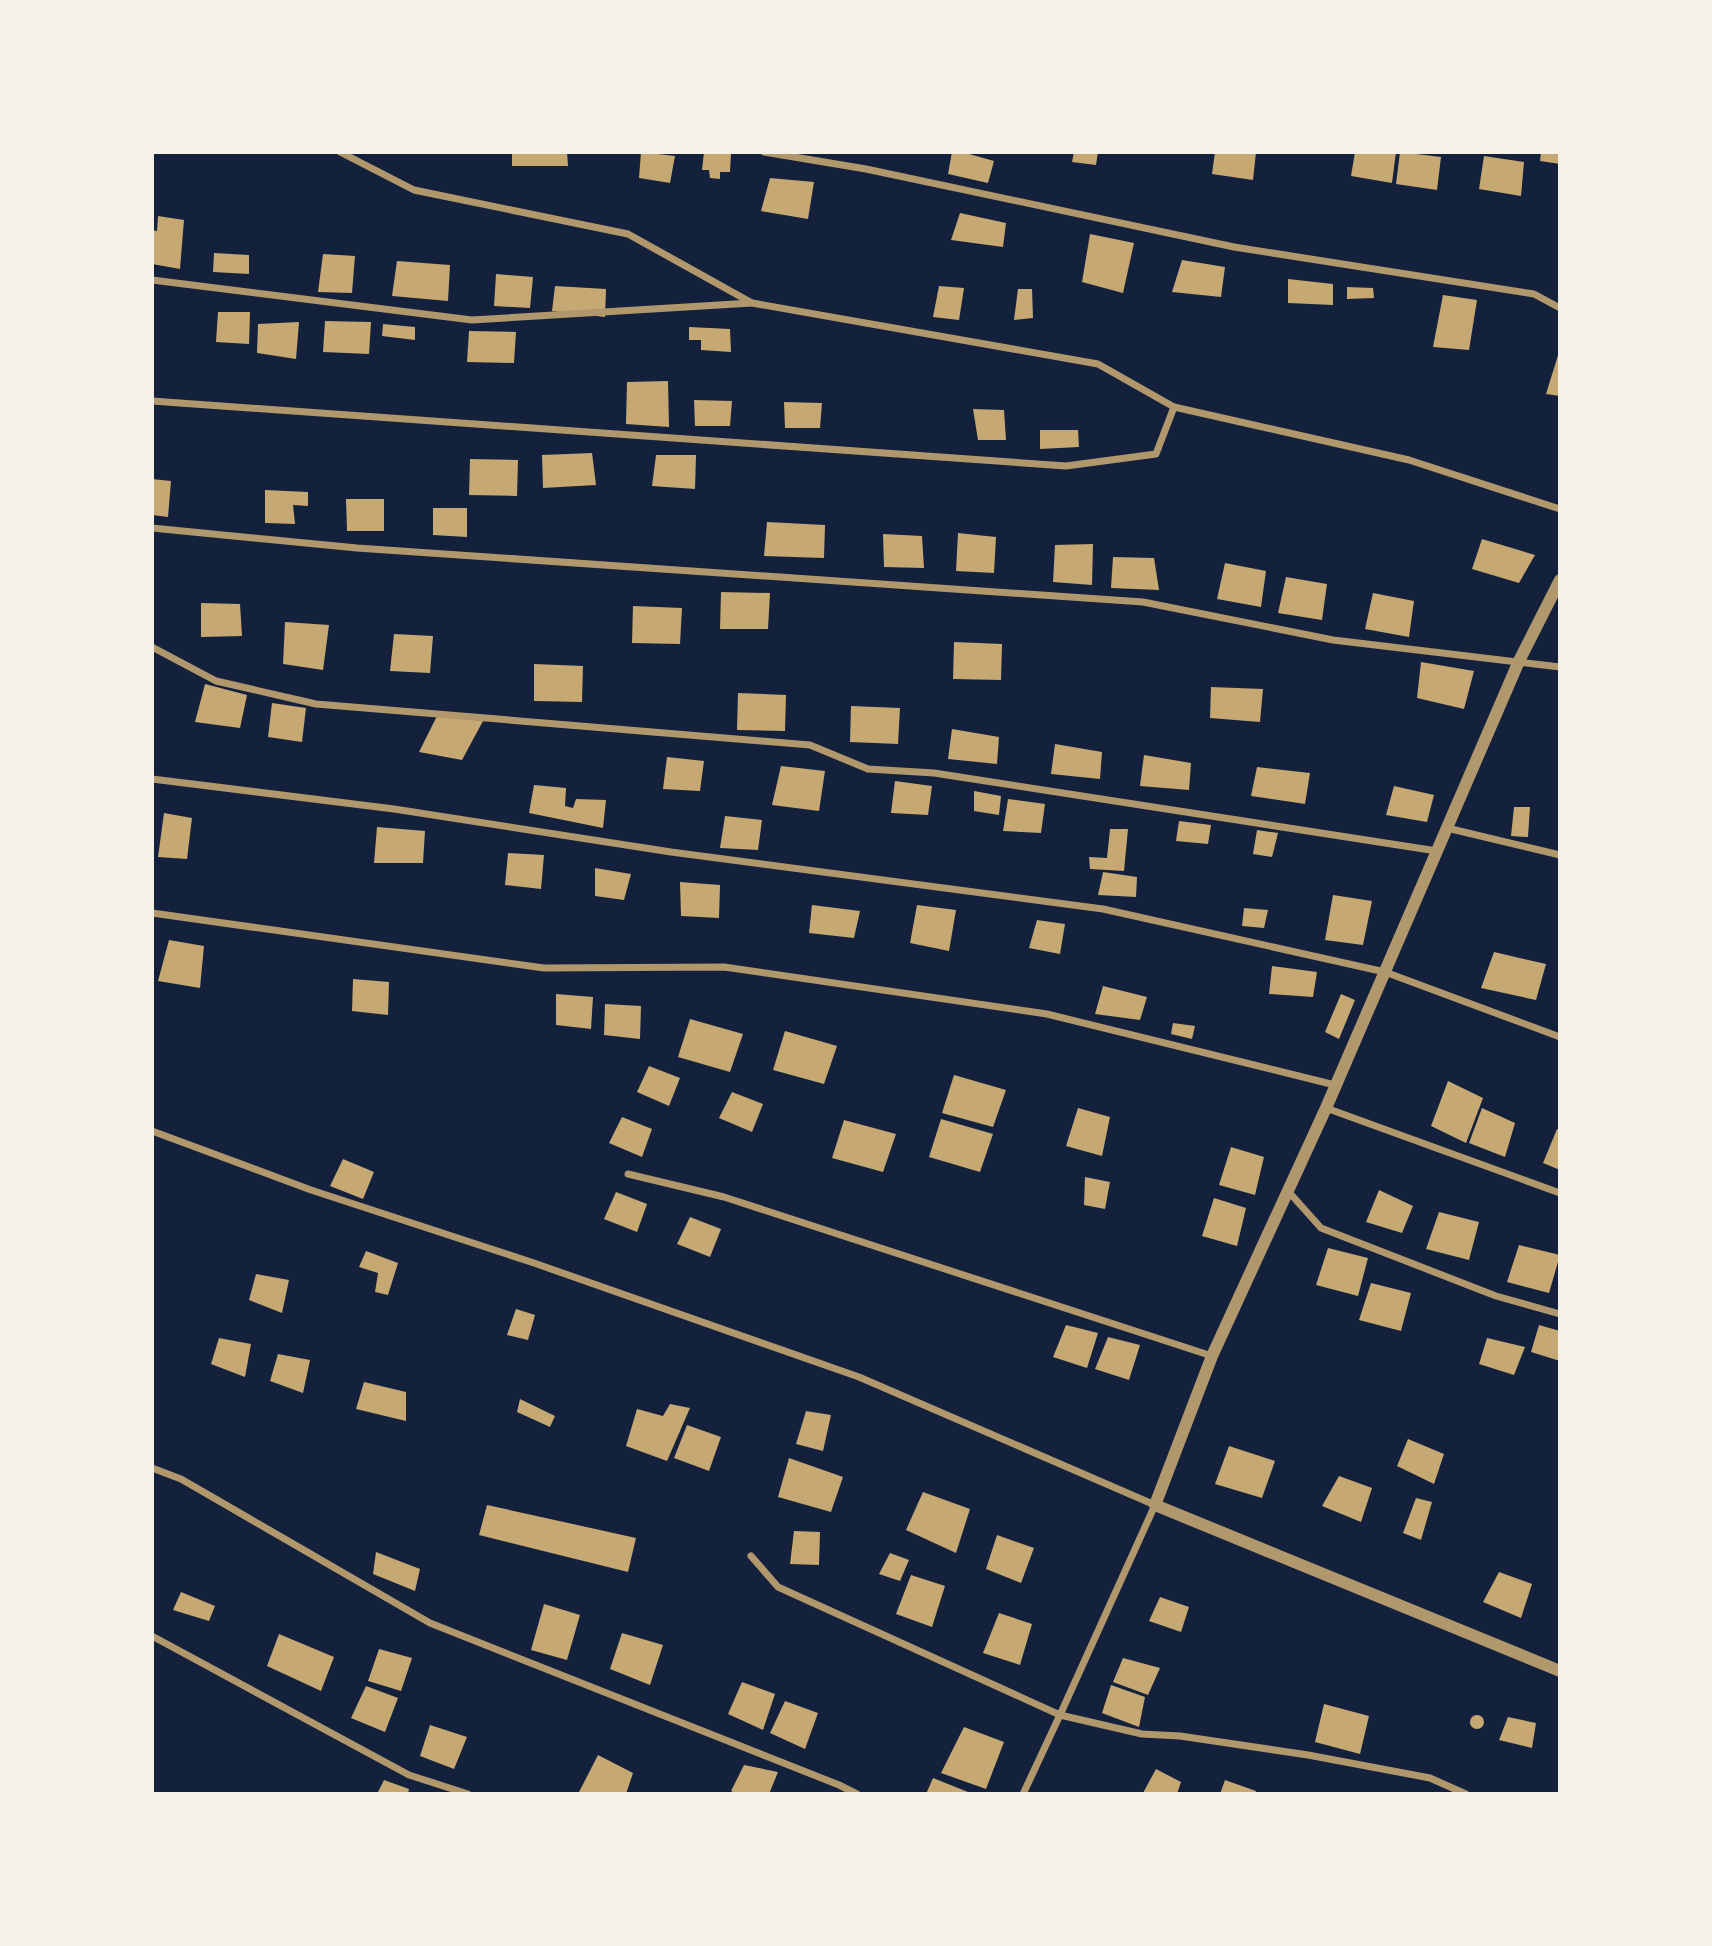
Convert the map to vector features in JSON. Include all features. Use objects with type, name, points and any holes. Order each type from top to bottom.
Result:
[{"type":"street","points":[[340,152],[414,190],[628,234],[752,303]]},
{"type":"street","points":[[764,152],[866,169],[1234,247],[1534,294],[1560,308]]},
{"type":"street","points":[[152,280],[472,320],[752,303],[1098,364],[1174,407],[1409,460],[1560,509]]},
{"type":"street","points":[[152,401],[1066,466],[1156,454],[1174,407]]},
{"type":"street","points":[[152,528],[371,550],[1143,602],[1334,640],[1560,667]]},
{"type":"street","points":[[1023,1794],[1155,1505],[1212,1356],[1326,1108],[1519,661],[1560,580]]},
{"type":"street","points":[[152,647],[216,681],[316,704],[810,745],[868,769],[934,772],[1438,851]]},
{"type":"street","points":[[152,779],[394,809],[671,852],[1102,909],[1385,972],[1560,1037]]},
{"type":"street","points":[[1447,828],[1560,855]]},
{"type":"street","points":[[152,914],[544,968],[724,967],[1046,1014],[1335,1085]]},
{"type":"street","points":[[1326,1108],[1560,1193]]},
{"type":"street","points":[[152,1131],[311,1190],[534,1263],[859,1377],[1155,1505],[1560,1671]]},
{"type":"street","points":[[628,1174],[724,1197],[1212,1356]]},
{"type":"street","points":[[1288,1191],[1321,1228],[1496,1296],[1560,1314]]},
{"type":"street","points":[[152,1468],[181,1479],[430,1623],[857,1794]]},
{"type":"street","points":[[751,1556],[778,1587],[1060,1716],[1142,1734],[1180,1736],[1308,1755],[1430,1778],[1465,1794]]},
{"type":"street","points":[[152,1636],[410,1775],[468,1794]]},
{"type":"building","points":[[512,152],[567,152],[568,166],[512,166]]},
{"type":"building","points":[[641,152],[675,156],[670,183],[639,178]]},
{"type":"building","points":[[704,152],[731,154],[730,172],[720,172],[720,179],[710,178],[709,170],[702,170]]},
{"type":"building","points":[[952,152],[994,161],[988,183],[948,174]]},
{"type":"building","points":[[1074,152],[1098,152],[1096,165],[1072,162]]},
{"type":"building","points":[[1215,152],[1256,152],[1253,180],[1212,174]]},
{"type":"building","points":[[1355,152],[1396,152],[1392,183],[1351,176]]},
{"type":"building","points":[[1400,152],[1441,157],[1437,190],[1396,184]]},
{"type":"building","points":[[1541,152],[1560,154],[1560,164],[1540,161]]},
{"type":"building","points":[[1484,156],[1524,162],[1521,196],[1479,189]]},
{"type":"building","points":[[770,178],[814,182],[808,219],[761,211]]},
{"type":"building","points":[[960,213],[1006,223],[1003,247],[951,240]]},
{"type":"building","points":[[158,216],[184,220],[180,269],[152,264],[152,230],[157,231]]},
{"type":"building","points":[[1090,234],[1134,243],[1123,293],[1082,282]]},
{"type":"building","points":[[214,253],[249,255],[249,274],[213,272]]},
{"type":"building","points":[[323,254],[355,256],[352,293],[318,292]]},
{"type":"building","points":[[1182,260],[1225,267],[1221,297],[1172,292]]},
{"type":"building","points":[[397,261],[450,265],[448,301],[392,296]]},
{"type":"building","points":[[496,274],[533,277],[530,308],[494,306]]},
{"type":"building","points":[[1288,279],[1333,284],[1333,305],[1288,303]]},
{"type":"building","points":[[555,286],[606,289],[605,317],[552,311]]},
{"type":"building","points":[[939,286],[964,288],[959,320],[933,317]]},
{"type":"building","points":[[1347,287],[1373,288],[1374,298],[1347,299]]},
{"type":"building","points":[[1018,289],[1032,289],[1033,318],[1014,320]]},
{"type":"building","points":[[1443,295],[1477,300],[1469,350],[1433,347]]},
{"type":"building","points":[[218,312],[250,312],[249,344],[216,342]]},
{"type":"building","points":[[325,321],[371,322],[369,354],[323,352]]},
{"type":"building","points":[[299,322],[296,359],[257,353],[258,324]]},
{"type":"building","points":[[383,324],[415,327],[415,340],[382,336]]},
{"type":"building","points":[[689,327],[730,329],[731,352],[701,350],[701,340],[689,340]]},
{"type":"building","points":[[469,331],[516,332],[514,363],[467,362]]},
{"type":"building","points":[[1560,352],[1560,396],[1546,394]]},
{"type":"building","points":[[668,381],[669,427],[626,424],[627,382]]},
{"type":"building","points":[[694,400],[732,401],[730,426],[695,426]]},
{"type":"building","points":[[784,402],[822,403],[820,428],[785,428]]},
{"type":"building","points":[[973,409],[1004,410],[1006,440],[978,440]]},
{"type":"building","points":[[1040,430],[1078,430],[1079,447],[1040,449]]},
{"type":"building","points":[[592,453],[596,485],[543,488],[542,455]]},
{"type":"building","points":[[656,455],[696,455],[695,489],[652,486]]},
{"type":"building","points":[[470,459],[518,460],[517,496],[469,495]]},
{"type":"building","points":[[152,479],[171,481],[168,517],[152,515]]},
{"type":"building","points":[[265,490],[308,492],[308,506],[293,505],[295,524],[265,523]]},
{"type":"building","points":[[346,499],[384,499],[384,531],[347,531]]},
{"type":"building","points":[[433,508],[467,508],[467,537],[433,535]]},
{"type":"building","points":[[767,522],[825,525],[824,558],[764,556]]},
{"type":"building","points":[[958,533],[996,537],[994,573],[956,571]]},
{"type":"building","points":[[883,534],[922,536],[924,568],[884,567]]},
{"type":"building","points":[[1482,539],[1535,555],[1519,583],[1472,569]]},
{"type":"building","points":[[1093,544],[1092,585],[1053,582],[1055,545]]},
{"type":"building","points":[[1113,557],[1154,558],[1159,590],[1111,588]]},
{"type":"building","points":[[1225,563],[1266,571],[1261,607],[1217,599]]},
{"type":"building","points":[[1286,577],[1327,584],[1322,620],[1278,613]]},
{"type":"building","points":[[721,592],[770,593],[768,629],[720,629]]},
{"type":"building","points":[[1373,593],[1414,601],[1409,637],[1365,629]]},
{"type":"building","points":[[201,603],[240,604],[242,636],[201,637]]},
{"type":"building","points":[[633,606],[682,608],[680,644],[632,643]]},
{"type":"building","points":[[285,622],[329,625],[323,670],[283,664]]},
{"type":"building","points":[[394,634],[433,636],[430,673],[390,671]]},
{"type":"building","points":[[954,642],[1002,644],[1001,680],[953,679]]},
{"type":"building","points":[[1421,662],[1474,671],[1464,709],[1417,698]]},
{"type":"building","points":[[534,664],[583,666],[582,702],[534,701]]},
{"type":"building","points":[[205,684],[247,695],[240,728],[195,722]]},
{"type":"building","points":[[1211,687],[1263,689],[1260,722],[1210,718]]},
{"type":"building","points":[[738,693],[786,695],[785,731],[737,730]]},
{"type":"building","points":[[272,703],[306,708],[302,742],[268,737]]},
{"type":"building","points":[[851,706],[900,708],[898,744],[850,742]]},
{"type":"building","points":[[437,716],[483,721],[462,760],[419,752]]},
{"type":"building","points":[[952,729],[999,737],[997,764],[948,759]]},
{"type":"building","points":[[1055,744],[1102,752],[1100,779],[1051,774]]},
{"type":"building","points":[[1144,755],[1191,763],[1189,790],[1140,786]]},
{"type":"building","points":[[667,757],[704,761],[700,791],[663,789]]},
{"type":"building","points":[[781,766],[825,771],[819,811],[772,805]]},
{"type":"building","points":[[1257,767],[1310,773],[1305,804],[1251,796]]},
{"type":"building","points":[[895,781],[932,786],[928,815],[891,813]]},
{"type":"building","points":[[534,785],[566,788],[565,806],[573,808],[576,799],[606,800],[603,828],[529,813]]},
{"type":"building","points":[[1394,786],[1434,795],[1427,822],[1386,815]]},
{"type":"building","points":[[974,791],[1001,796],[999,815],[974,811]]},
{"type":"building","points":[[1008,799],[1045,804],[1041,833],[1003,831]]},
{"type":"building","points":[[1514,807],[1530,807],[1528,837],[1511,836]]},
{"type":"building","points":[[164,813],[192,818],[187,859],[158,857]]},
{"type":"building","points":[[725,816],[762,820],[758,850],[720,848]]},
{"type":"building","points":[[1179,821],[1211,825],[1208,844],[1176,841]]},
{"type":"building","points":[[377,827],[425,831],[423,863],[374,863]]},
{"type":"building","points":[[1110,829],[1128,829],[1124,871],[1090,869],[1089,857],[1107,858]]},
{"type":"building","points":[[1257,830],[1278,833],[1272,857],[1253,854]]},
{"type":"building","points":[[508,853],[544,855],[541,889],[505,885]]},
{"type":"building","points":[[595,868],[631,874],[624,900],[595,896]]},
{"type":"building","points":[[1103,872],[1137,877],[1136,897],[1098,895]]},
{"type":"building","points":[[680,882],[720,885],[719,918],[681,916]]},
{"type":"building","points":[[1333,895],[1372,901],[1363,945],[1325,940]]},
{"type":"building","points":[[812,905],[860,911],[854,938],[809,933]]},
{"type":"building","points":[[917,905],[956,910],[949,951],[910,943]]},
{"type":"building","points":[[1244,908],[1268,910],[1264,928],[1242,926]]},
{"type":"building","points":[[1037,920],[1065,924],[1060,954],[1029,948]]},
{"type":"building","points":[[169,940],[204,946],[200,988],[158,981]]},
{"type":"building","points":[[1494,952],[1546,964],[1536,1000],[1481,988]]},
{"type":"building","points":[[1272,966],[1317,972],[1313,997],[1269,994]]},
{"type":"building","points":[[353,979],[389,982],[388,1015],[352,1011]]},
{"type":"building","points":[[1103,986],[1147,997],[1140,1020],[1095,1014]]},
{"type":"building","points":[[556,994],[593,997],[591,1029],[556,1025]]},
{"type":"building","points":[[1341,994],[1355,1000],[1339,1039],[1325,1032]]},
{"type":"building","points":[[605,1004],[641,1006],[640,1039],[604,1035]]},
{"type":"building","points":[[690,1019],[743,1034],[730,1072],[678,1057]]},
{"type":"building","points":[[1173,1023],[1195,1026],[1192,1039],[1171,1034]]},
{"type":"building","points":[[785,1031],[837,1046],[824,1084],[773,1070]]},
{"type":"building","points":[[649,1066],[680,1078],[669,1106],[637,1092]]},
{"type":"building","points":[[954,1075],[1006,1090],[993,1127],[942,1113]]},
{"type":"building","points":[[1448,1081],[1483,1098],[1466,1143],[1431,1126]]},
{"type":"building","points":[[732,1092],[763,1104],[752,1132],[719,1118]]},
{"type":"building","points":[[1078,1108],[1110,1117],[1102,1156],[1066,1146]]},
{"type":"building","points":[[1482,1108],[1515,1123],[1505,1157],[1469,1143]]},
{"type":"building","points":[[622,1117],[652,1129],[642,1157],[609,1143]]},
{"type":"building","points":[[941,1119],[993,1134],[980,1172],[929,1157]]},
{"type":"building","points":[[844,1120],[896,1134],[883,1172],[832,1158]]},
{"type":"building","points":[[1557,1129],[1560,1130],[1560,1170],[1543,1163]]},
{"type":"building","points":[[1231,1147],[1264,1157],[1255,1195],[1219,1185]]},
{"type":"building","points":[[343,1159],[374,1172],[363,1199],[330,1186]]},
{"type":"building","points":[[1085,1177],[1110,1182],[1105,1209],[1084,1205]]},
{"type":"building","points":[[1379,1190],[1413,1206],[1402,1233],[1366,1222]]},
{"type":"building","points":[[616,1192],[647,1204],[637,1232],[604,1219]]},
{"type":"building","points":[[1214,1198],[1246,1208],[1237,1246],[1202,1236]]},
{"type":"building","points":[[1439,1212],[1479,1222],[1469,1260],[1426,1249]]},
{"type":"building","points":[[690,1217],[721,1229],[710,1257],[677,1244]]},
{"type":"building","points":[[1519,1245],[1560,1255],[1549,1293],[1507,1282]]},
{"type":"building","points":[[1328,1248],[1368,1258],[1358,1296],[1316,1285]]},
{"type":"building","points":[[366,1251],[398,1263],[388,1295],[375,1292],[378,1273],[359,1267]]},
{"type":"building","points":[[256,1274],[289,1280],[282,1313],[249,1300]]},
{"type":"building","points":[[1371,1283],[1411,1293],[1401,1331],[1359,1320]]},
{"type":"building","points":[[516,1309],[535,1315],[528,1340],[507,1335]]},
{"type":"building","points":[[1066,1325],[1098,1333],[1087,1368],[1053,1357]]},
{"type":"building","points":[[1539,1325],[1560,1331],[1560,1361],[1531,1352]]},
{"type":"building","points":[[1108,1337],[1140,1345],[1129,1380],[1095,1369]]},
{"type":"building","points":[[219,1338],[251,1344],[245,1377],[211,1364]]},
{"type":"building","points":[[1487,1338],[1525,1347],[1514,1375],[1479,1364]]},
{"type":"building","points":[[278,1354],[310,1360],[303,1393],[270,1381]]},
{"type":"building","points":[[364,1382],[406,1392],[406,1421],[356,1409]]},
{"type":"building","points":[[520,1399],[555,1416],[550,1427],[517,1412]]},
{"type":"building","points":[[670,1404],[690,1408],[667,1461],[626,1446],[637,1409],[663,1416]]},
{"type":"building","points":[[806,1411],[831,1415],[823,1451],[796,1444]]},
{"type":"building","points":[[687,1425],[721,1437],[709,1471],[674,1458]]},
{"type":"building","points":[[1408,1439],[1444,1454],[1434,1484],[1397,1466]]},
{"type":"building","points":[[1229,1446],[1275,1461],[1262,1498],[1215,1484]]},
{"type":"building","points":[[789,1458],[843,1477],[831,1512],[778,1497]]},
{"type":"building","points":[[1339,1476],[1372,1488],[1361,1522],[1322,1506]]},
{"type":"building","points":[[923,1492],[970,1509],[956,1553],[906,1530]]},
{"type":"building","points":[[1416,1498],[1432,1502],[1421,1540],[1403,1533]]},
{"type":"building","points":[[487,1505],[636,1538],[628,1572],[479,1535]]},
{"type":"building","points":[[794,1531],[820,1532],[819,1565],[790,1564]]},
{"type":"building","points":[[997,1535],[1034,1548],[1021,1583],[986,1569]]},
{"type":"building","points":[[376,1552],[420,1569],[415,1591],[373,1574]]},
{"type":"building","points":[[890,1553],[909,1560],[900,1581],[879,1574]]},
{"type":"building","points":[[1499,1572],[1532,1584],[1521,1618],[1483,1602]]},
{"type":"building","points":[[911,1575],[945,1586],[932,1627],[896,1614]]},
{"type":"building","points":[[181,1592],[215,1606],[209,1621],[173,1610]]},
{"type":"building","points":[[1160,1597],[1189,1607],[1181,1632],[1149,1621]]},
{"type":"building","points":[[544,1604],[580,1615],[567,1660],[531,1650]]},
{"type":"building","points":[[999,1613],[1032,1624],[1020,1665],[983,1653]]},
{"type":"building","points":[[622,1633],[663,1645],[650,1685],[610,1669]]},
{"type":"building","points":[[279,1634],[334,1657],[321,1691],[267,1666]]},
{"type":"building","points":[[379,1649],[412,1658],[401,1691],[368,1681]]},
{"type":"building","points":[[1123,1658],[1160,1668],[1148,1695],[1113,1682]]},
{"type":"building","points":[[742,1682],[775,1694],[763,1730],[728,1714]]},
{"type":"building","points":[[1111,1685],[1145,1697],[1139,1727],[1102,1713]]},
{"type":"building","points":[[366,1686],[398,1698],[385,1732],[351,1718]]},
{"type":"building","points":[[785,1701],[818,1713],[805,1749],[770,1733]]},
{"type":"building","points":[[1324,1704],[1369,1716],[1360,1754],[1315,1742]]},
{"type":"building","points":[[1477,1715],[1482,1717],[1482,1727],[1477,1729],[1472,1727],[1470,1722],[1472,1717]]},
{"type":"building","points":[[1508,1717],[1536,1723],[1532,1748],[1499,1740]]},
{"type":"building","points":[[430,1725],[467,1737],[454,1769],[420,1756]]},
{"type":"building","points":[[964,1727],[1004,1742],[986,1789],[941,1773]]},
{"type":"building","points":[[598,1755],[633,1773],[626,1794],[578,1794]]},
{"type":"building","points":[[744,1765],[778,1772],[769,1794],[737,1794],[731,1791]]},
{"type":"building","points":[[1156,1769],[1181,1782],[1177,1794],[1143,1793]]},
{"type":"building","points":[[933,1778],[973,1794],[926,1794]]},
{"type":"building","points":[[384,1780],[409,1789],[408,1794],[377,1794]]},
{"type":"building","points":[[1225,1780],[1256,1791],[1255,1794],[1220,1794]]}]
